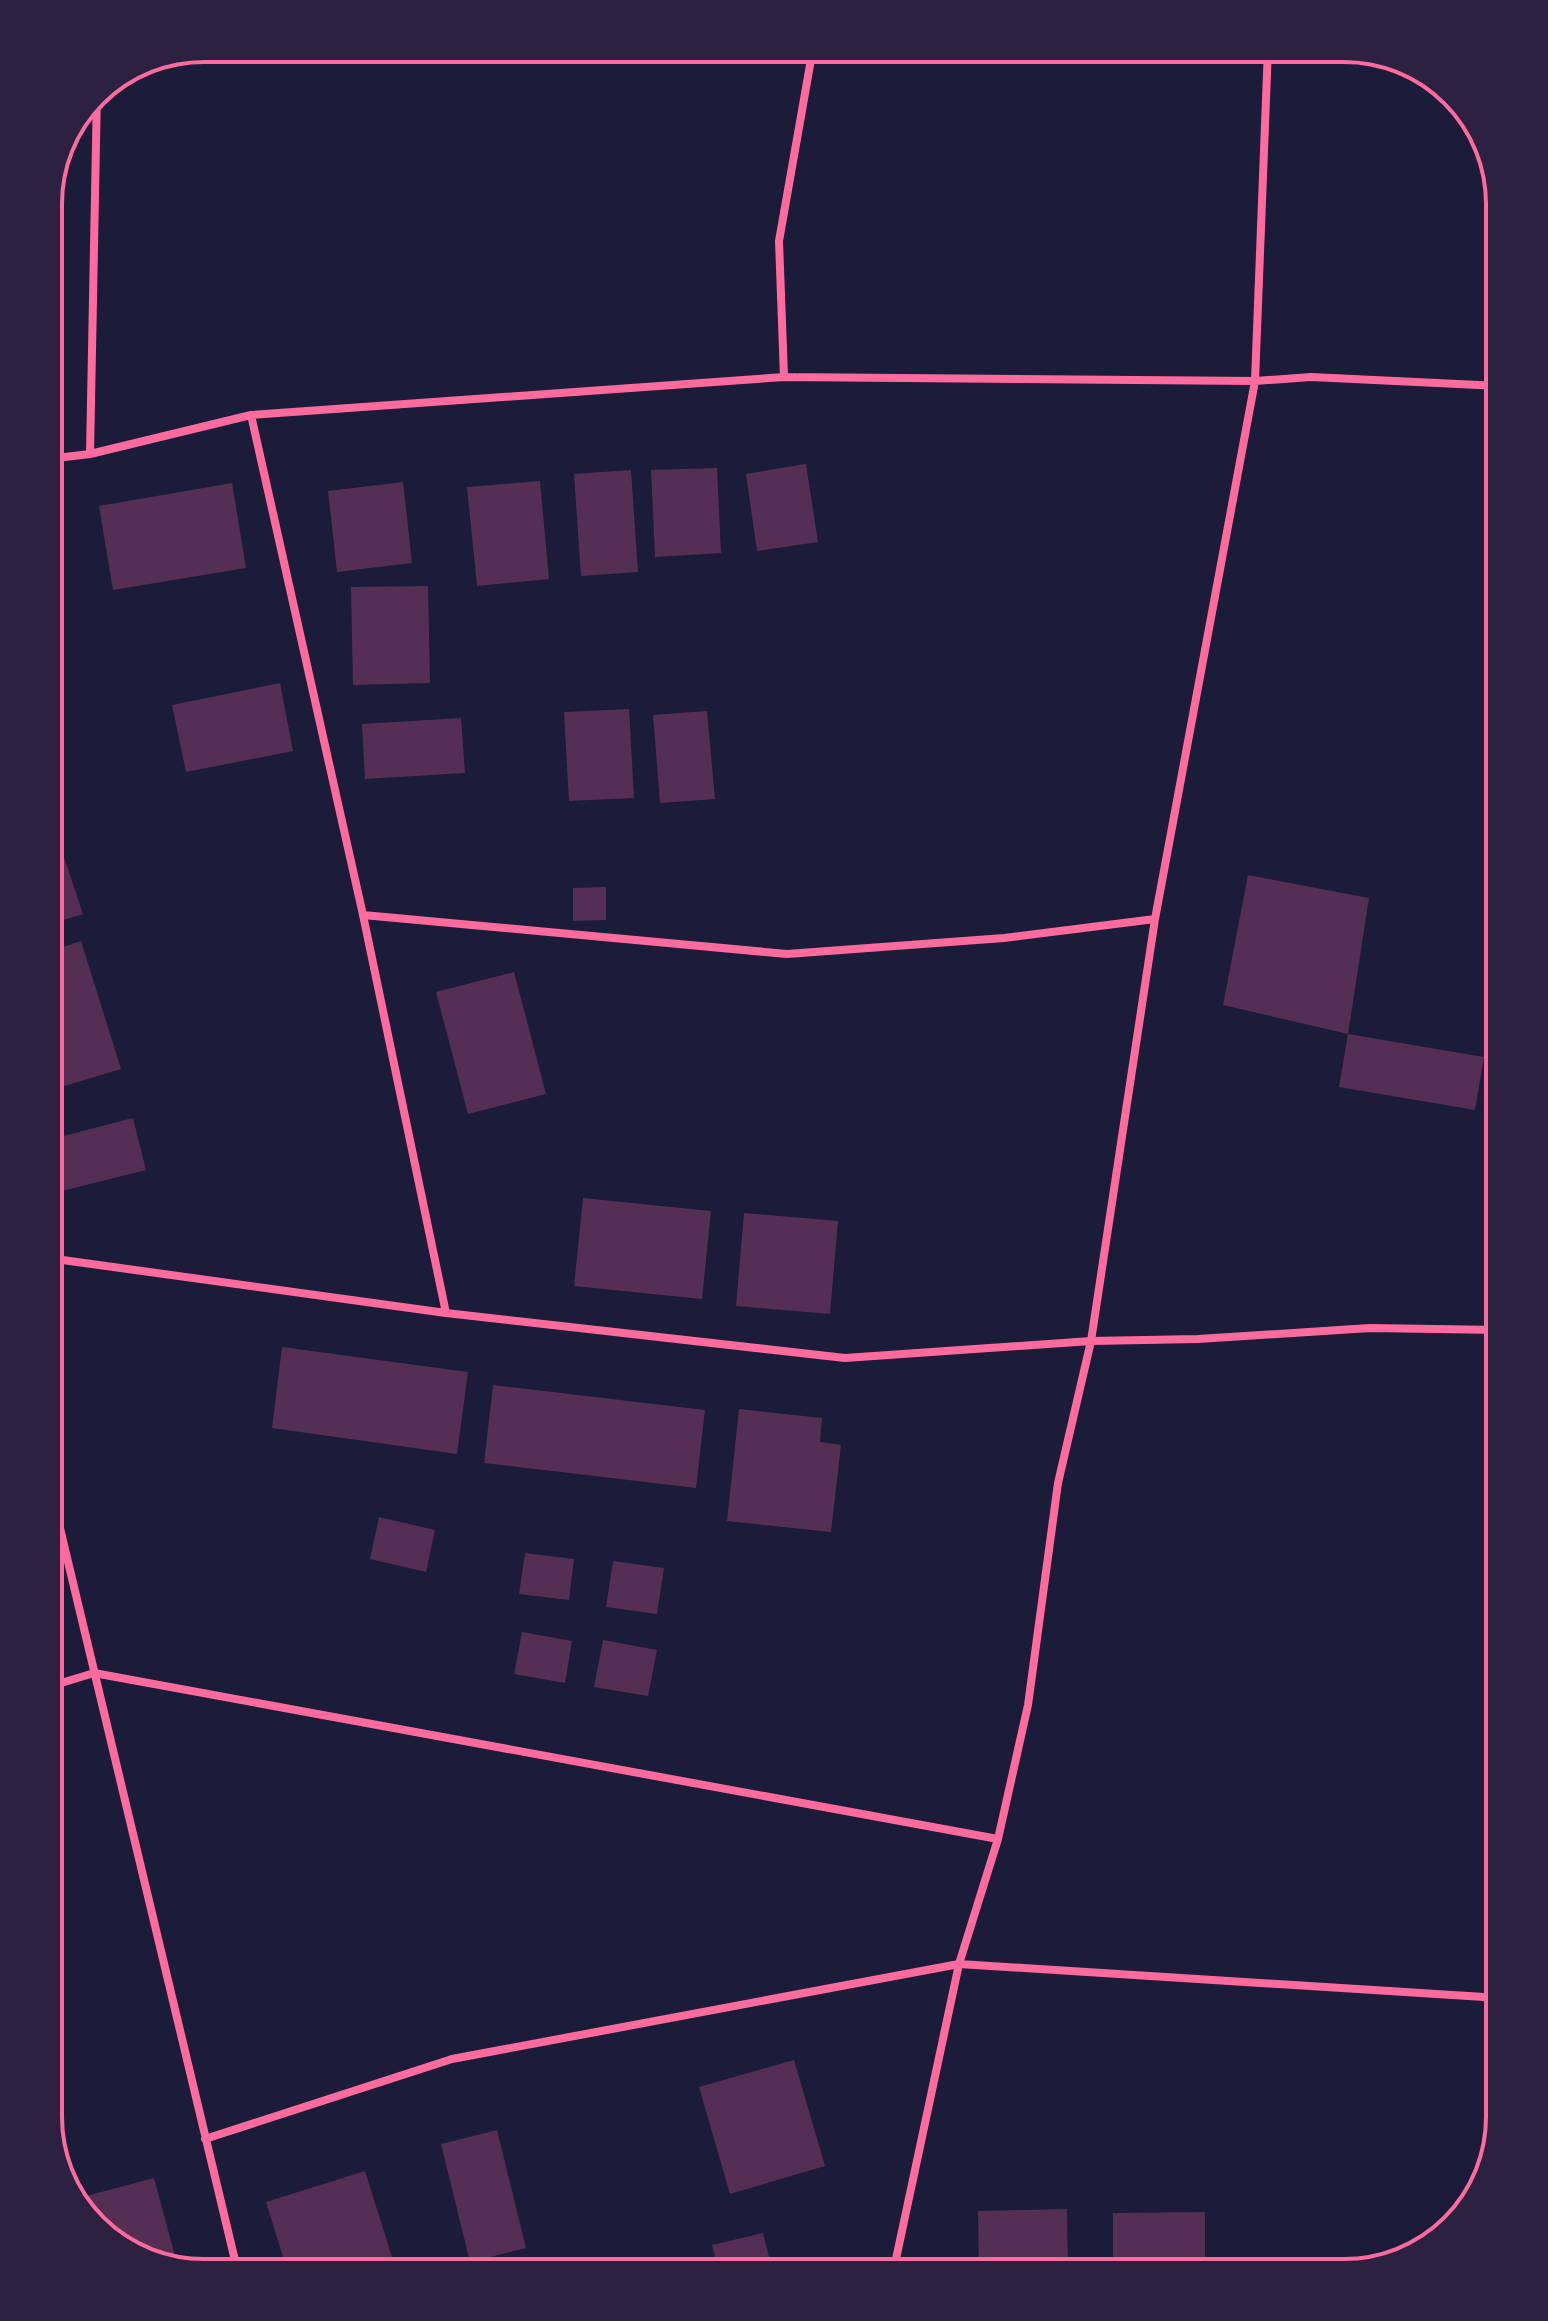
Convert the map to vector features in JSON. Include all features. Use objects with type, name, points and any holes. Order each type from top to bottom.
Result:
[{"type":"street","points":[[784,377],[779,241],[811,62]]},
{"type":"street","points":[[896,2259],[959,1964],[998,1839],[1028,1705],[1058,1483],[1091,1341],[1155,919],[1255,381],[1267,62]]},
{"type":"street","points":[[90,454],[97,111]]},
{"type":"street","points":[[62,457],[90,454],[251,415],[784,377],[1255,381],[1311,377],[1486,385]]},
{"type":"street","points":[[251,415],[363,915],[446,1313]]},
{"type":"street","points":[[363,915],[787,954],[1004,938],[1155,919]]},
{"type":"street","points":[[62,1260],[446,1313],[845,1358],[1091,1341],[1198,1339],[1370,1328],[1486,1330]]},
{"type":"street","points":[[62,1537],[235,2259]]},
{"type":"street","points":[[62,1683],[94,1673],[998,1839]]},
{"type":"street","points":[[205,2139],[452,2059],[959,1964],[1486,1997]]},
{"type":"building","points":[[806,464],[818,542],[757,551],[746,474]]},
{"type":"building","points":[[717,468],[721,553],[655,557],[651,470]]},
{"type":"building","points":[[631,470],[638,572],[581,576],[574,474]]},
{"type":"building","points":[[540,481],[549,579],[477,586],[467,487]]},
{"type":"building","points":[[403,482],[412,563],[337,572],[328,491]]},
{"type":"building","points":[[232,483],[246,568],[113,590],[99,506]]},
{"type":"building","points":[[428,586],[430,683],[353,685],[351,587]]},
{"type":"building","points":[[280,683],[293,751],[186,772],[172,705]]},
{"type":"building","points":[[629,709],[634,798],[569,801],[564,712]]},
{"type":"building","points":[[707,711],[715,799],[660,803],[653,715]]},
{"type":"building","points":[[461,718],[465,773],[365,779],[362,724]]},
{"type":"building","points":[[62,851],[83,914],[62,921]]},
{"type":"building","points":[[1248,875],[1369,898],[1348,1034],[1223,1005]]},
{"type":"building","points":[[606,887],[606,920],[573,921],[573,888]]},
{"type":"building","points":[[81,941],[121,1069],[62,1087],[62,947]]},
{"type":"building","points":[[514,972],[546,1094],[468,1114],[436,992]]},
{"type":"building","points":[[1348,1034],[1484,1057],[1475,1110],[1339,1087]]},
{"type":"building","points":[[133,1118],[146,1170],[62,1191],[62,1136]]},
{"type":"building","points":[[583,1198],[711,1211],[702,1299],[574,1286]]},
{"type":"building","points":[[744,1213],[838,1221],[830,1314],[736,1306]]},
{"type":"building","points":[[282,1347],[468,1372],[457,1454],[272,1428]]},
{"type":"building","points":[[493,1385],[705,1410],[696,1488],[484,1463]]},
{"type":"building","points":[[739,1409],[822,1418],[820,1442],[841,1445],[831,1532],[727,1521]]},
{"type":"building","points":[[379,1517],[435,1530],[426,1572],[370,1559]]},
{"type":"building","points":[[525,1553],[574,1559],[569,1600],[519,1594]]},
{"type":"building","points":[[613,1561],[664,1568],[657,1614],[606,1607]]},
{"type":"building","points":[[522,1632],[572,1641],[565,1683],[514,1674]]},
{"type":"building","points":[[603,1640],[657,1650],[648,1696],[594,1687]]},
{"type":"building","points":[[794,2060],[825,2166],[730,2194],[699,2087]]},
{"type":"building","points":[[497,2130],[526,2248],[482,2259],[469,2259],[441,2144]]},
{"type":"building","points":[[365,2171],[393,2259],[284,2259],[266,2202]]},
{"type":"building","points":[[154,2178],[175,2255],[125,2235],[86,2196]]},
{"type":"building","points":[[1067,2209],[1068,2259],[979,2259],[978,2211]]},
{"type":"building","points":[[1205,2212],[1205,2259],[1113,2259],[1113,2213]]},
{"type":"building","points":[[763,2233],[770,2259],[716,2259],[712,2245]]}]
